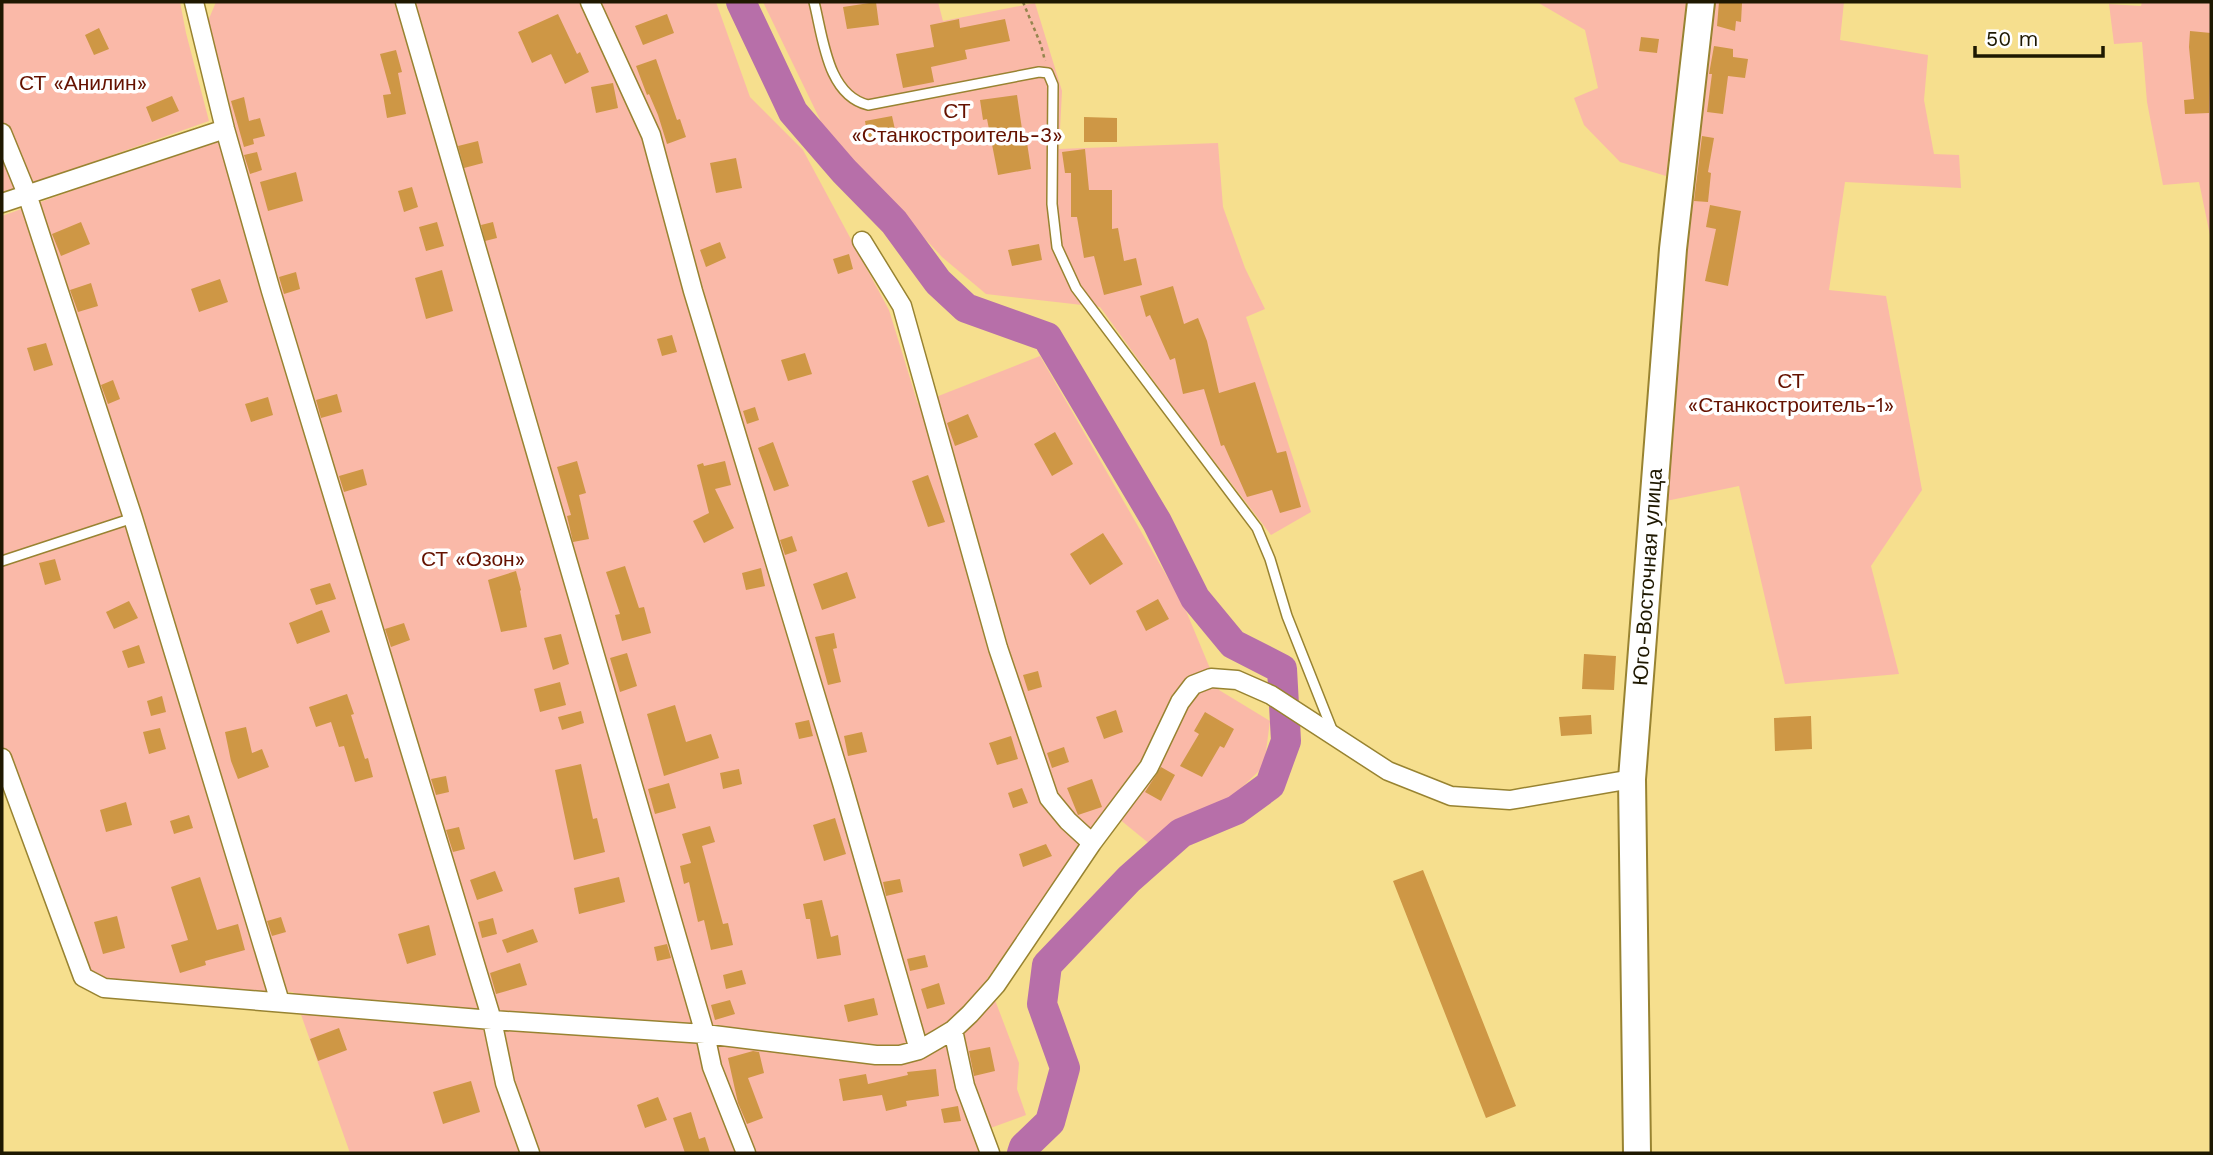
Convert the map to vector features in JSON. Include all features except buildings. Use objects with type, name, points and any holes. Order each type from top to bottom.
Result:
[{"type":"street","points":[[194,2],[225,130],[271,291],[492,1020],[505,1083],[530,1153]]},
{"type":"street","points":[[405,2],[705,1034],[712,1067],[747,1153]]},
{"type":"street","points":[[590,2],[651,135],[693,291],[842,783],[919,1050]]},
{"type":"street","name":"Юго-Восточная улица","points":[[1637,1153],[1632,779],[1673,249],[1701,2]]},
{"type":"street","points":[[2,203],[225,130]]},
{"type":"street","points":[[2,133],[27,194],[133,518],[280,1002]]},
{"type":"street","points":[[862,241],[902,306],[998,648],[1049,798],[1068,821],[1092,843]]},
{"type":"street","points":[[2,758],[83,977],[104,988],[492,1020],[705,1034],[876,1055],[900,1055],[919,1050],[953,1030],[996,985],[1092,843],[1149,767],[1180,702],[1193,685],[1211,678],[1237,680],[1271,695],[1388,771],[1451,796],[1510,800],[1632,779]]},
{"type":"street","points":[[953,1030],[965,1086],[990,1153]]},
{"type":"lane","points":[[814,2],[833,74],[845,93],[855,102],[869,105],[1039,72],[1048,74],[1053,85],[1052,204],[1057,247],[1076,288],[1257,528],[1270,559],[1287,616],[1335,737]]},
{"type":"lane","points":[[2,561],[133,518]]},
{"type":"path","points":[[1023,2],[1041,45],[1048,74]]},
{"type":"green space","name":"СТ «Анилин»","points":[[2,2],[180,2],[209,121],[2,194]]},
{"type":"green space","name":"СТ «Озон»","points":[[216,2],[716,2],[750,97],[803,150],[889,310],[918,404],[1040,356],[1184,606],[1219,690],[1270,721],[1264,766],[1231,798],[1151,845],[1107,809],[987,979],[1019,1063],[1017,1089],[1026,1115],[974,1134],[982,1153],[350,1153],[293,992],[112,986],[83,969],[2,746],[2,216],[209,141],[233,129],[205,28]]},
{"type":"green space","name":"СТ «Станкостроитель-3»","points":[[763,2],[938,2],[943,21],[1035,3],[1062,91],[1059,149],[1218,143],[1223,207],[1245,268],[1265,309],[1246,317],[1311,512],[1271,535],[1100,307],[986,294],[942,257],[826,132]]},
{"type":"green space","points":[[1537,2],[1689,2],[1666,176],[1620,162],[1584,125],[1574,98],[1598,88],[1585,30]]},
{"type":"green space","name":"СТ «Станкостроитель-1»","points":[[1710,2],[1844,2],[1840,40],[1928,55],[1924,100],[1934,154],[1959,155],[1961,188],[1845,182],[1829,290],[1886,296],[1922,490],[1871,566],[1899,674],[1785,684],[1739,486],[1666,501],[1674,369]]},
{"type":"green space","points":[[2142,2],[2211,2],[2211,240],[2199,182],[2163,185],[2147,102],[2142,42],[2114,44],[2109,4],[2141,6]]},
{"type":"waterway","points":[[741,2],[793,112],[844,171],[894,222],[938,282],[966,308],[1047,337],[1157,522],[1195,598],[1233,644],[1282,669],[1286,741],[1270,785],[1236,810],[1181,833],[1129,879],[1047,965],[1042,1004],[1065,1068],[1050,1122],[1024,1147],[1022,1153]]}]
